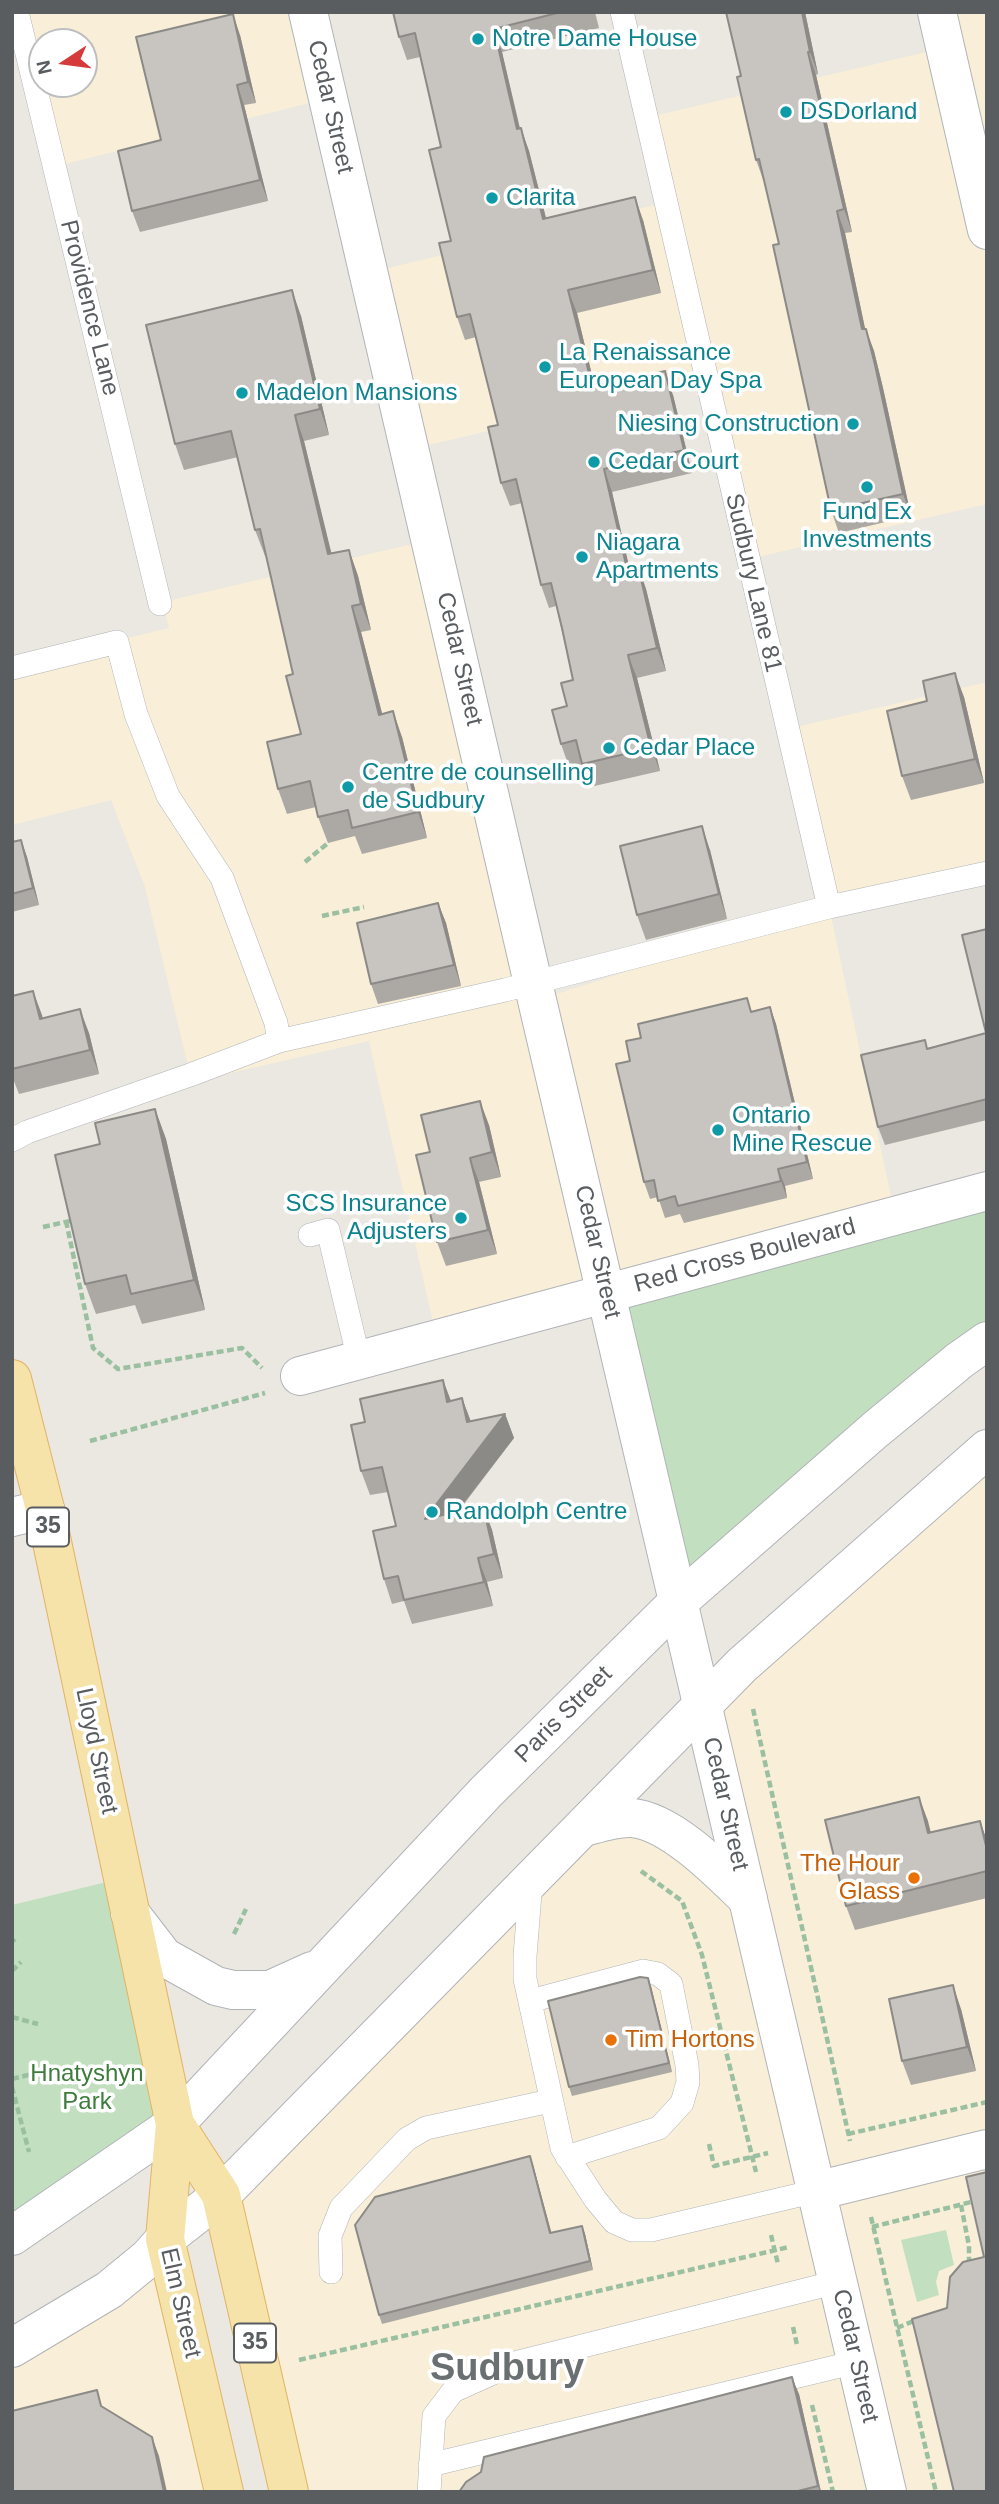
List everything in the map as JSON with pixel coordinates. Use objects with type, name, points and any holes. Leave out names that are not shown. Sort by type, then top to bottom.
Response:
[{"type":"main road","name":"Lloyd Street","points":[[12,1379],[28,1513],[130,1913],[175,2124]]},
{"type":"main road","name":"35","points":[[175,2124],[221,2195],[289,2492]]},
{"type":"main road","name":"Elm Street","points":[[175,2124],[165,2239],[224,2492]]},
{"type":"street","name":"Cedar Street","points":[[308,12],[887,2492]]},
{"type":"street","points":[[937,12],[987,230]]},
{"type":"street","name":"Red Cross Boulevard","points":[[291,1382],[359,1360],[987,1191]]},
{"type":"street","name":"Paris Street","points":[[12,2235],[175,2124],[486,1792],[678,1602],[875,1430],[987,1341]]},
{"type":"street","points":[[12,2347],[109,2290],[148,2258],[165,2239],[221,2195],[742,1665],[987,1449]]},
{"type":"street","points":[[584,1827],[633,1818],[662,1827],[706,1858],[748,1899]]},
{"type":"street","points":[[130,1913],[164,1957],[216,1986],[233,1990],[270,1990],[324,1965]]},
{"type":"street","points":[[816,2191],[987,2149]]},
{"type":"lane","name":"Providence Lane","points":[[17,12],[160,604]]},
{"type":"lane","name":"Sudbury Lane 81","points":[[622,12],[829,907]]},
{"type":"lane","points":[[12,668],[117,642],[136,714],[168,796],[222,878],[276,1023],[279,1041]]},
{"type":"lane","points":[[12,1140],[27,1132],[279,1041],[533,982],[829,907],[987,873]]},
{"type":"lane","points":[[310,1236],[328,1230],[359,1360]]},
{"type":"lane","points":[[531,1880],[525,1979],[550,2101],[562,2148],[614,2222],[632,2230],[651,2230],[816,2191]]},
{"type":"lane","points":[[530,2001],[643,1971],[658,1974],[671,1984],[687,2065],[688,2082],[682,2103],[659,2128],[567,2157]]},
{"type":"lane","points":[[331,2272],[330,2236],[341,2208],[407,2139],[426,2128],[550,2101]]},
{"type":"lane","points":[[429,2492],[433,2416],[453,2391],[515,2362],[837,2282]]},
{"type":"lane","points":[[430,2465],[856,2362]]},
{"type":"path","points":[[305,862],[328,843]]},
{"type":"path","points":[[323,916],[364,906]]},
{"type":"path","points":[[43,1227],[74,1220]]},
{"type":"path","points":[[66,1222],[93,1348],[118,1368],[242,1348],[291,1382]]},
{"type":"path","points":[[90,1441],[291,1382]]},
{"type":"path","points":[[742,1665],[849,2134],[874,2226],[936,2492]]},
{"type":"path","points":[[234,1934],[246,1909]]},
{"type":"path","points":[[12,1971],[21,1962]]},
{"type":"path","points":[[12,2017],[38,2024]]},
{"type":"path","points":[[12,2079],[52,2069]]},
{"type":"path","points":[[12,2087],[29,2152]]},
{"type":"path","points":[[709,2144],[714,2166],[987,2102]]},
{"type":"path","points":[[294,2361],[987,2198]]},
{"type":"path","points":[[961,2205],[969,2246],[970,2277]]},
{"type":"path","points":[[897,2328],[921,2319]]},
{"type":"shaded area","points":[[20,12],[311,12],[330,98],[57,166],[41,98],[98,98],[98,28],[28,28],[28,45]]},
{"type":"shaded area","points":[[940,12],[987,12],[987,504],[749,559],[707,379],[412,449],[371,272],[663,203],[645,118],[948,47]]},
{"type":"shaded area","points":[[434,539],[541,999],[829,907],[898,1229],[438,1344],[369,1041],[192,1082],[145,887],[111,800],[12,825],[12,666],[169,628],[163,602]]},
{"type":"shaded area","points":[[987,682],[987,886],[829,907],[788,729]]},
{"type":"shaded area","points":[[987,1453],[987,2492],[293,2492],[225,2196],[586,1830],[632,1822],[743,1900],[700,1713]]},
{"type":"shaded area","points":[[162,2254],[216,2492],[12,2492],[12,2357]]},
{"type":"green space","points":[[987,1209],[987,1337],[680,1598],[610,1297]]},
{"type":"green space","name":"Hnatyshyn Park","points":[[119,1879],[171,2122],[12,2230],[12,1905]]},
{"type":"green space","points":[[946,2230],[954,2265],[939,2271],[936,2282],[939,2295],[917,2302],[901,2240]]},
{"type":"building","points":[[393,12],[561,12],[494,29],[517,129],[521,128],[543,219],[635,197],[653,270],[568,290],[593,389],[665,371],[684,450],[604,469],[627,569],[638,566],[657,648],[628,655],[651,748],[582,764],[576,740],[561,744],[552,710],[567,706],[561,683],[573,680],[562,628],[551,583],[541,585],[516,479],[501,483],[488,427],[498,425],[470,314],[457,317],[439,243],[451,241],[429,150],[441,147],[415,33],[399,37]]},
{"type":"building","points":[[726,12],[802,12],[808,52],[844,209],[837,211],[862,329],[866,329],[875,365],[903,494],[831,510],[773,245],[779,244],[737,77],[741,76]]},
{"type":"building","points":[[233,14],[248,82],[237,85],[260,180],[132,211],[118,151],[161,140],[136,37]]},
{"type":"building","points":[[292,290],[320,409],[295,415],[328,554],[349,550],[361,604],[352,606],[379,715],[393,711],[418,812],[352,828],[348,810],[318,817],[310,781],[278,789],[267,742],[301,734],[286,676],[293,674],[260,529],[255,530],[231,431],[175,444],[146,325]]},
{"type":"building","points":[[955,673],[975,759],[902,776],[887,711],[927,701],[923,681]]},
{"type":"building","points":[[702,826],[719,894],[637,915],[620,846]]},
{"type":"building","points":[[21,840],[33,888],[12,894],[12,842]]},
{"type":"building","points":[[438,903],[454,965],[371,984],[357,923]]},
{"type":"building","points":[[987,929],[987,1099],[878,1127],[861,1055],[925,1040],[927,1049],[986,1033],[962,935]]},
{"type":"building","points":[[33,991],[40,1019],[80,1009],[90,1050],[12,1069],[12,996]]},
{"type":"building","name":"Ontario Mine Rescue","points":[[747,998],[751,1012],[770,1007],[807,1162],[778,1169],[781,1181],[678,1206],[675,1196],[658,1201],[654,1180],[644,1182],[616,1064],[630,1061],[626,1041],[641,1038],[638,1024]]},
{"type":"building","name":"SCS Insurance Adjusters","points":[[480,1101],[492,1152],[470,1158],[488,1230],[437,1242],[416,1155],[430,1152],[421,1115]]},
{"type":"building","points":[[155,1109],[194,1280],[131,1294],[126,1275],[85,1284],[55,1155],[100,1144],[95,1123]]},
{"type":"building","name":"Randolph Centre","points":[[443,1380],[447,1402],[462,1398],[467,1422],[505,1414],[425,1519],[483,1506],[494,1554],[478,1558],[484,1582],[404,1600],[398,1576],[384,1579],[373,1531],[396,1526],[382,1467],[361,1471],[351,1425],[365,1422],[360,1399]]},
{"type":"building","name":"The Hour Glass","points":[[919,1797],[928,1833],[980,1821],[987,1850],[987,1871],[846,1906],[825,1820]]},
{"type":"building","name":"Tim Hortons","points":[[640,1977],[648,1978],[669,2063],[569,2087],[548,2001]]},
{"type":"building","points":[[953,1985],[967,2047],[902,2061],[889,1999]]},
{"type":"building","points":[[530,2156],[550,2233],[582,2226],[590,2261],[379,2315],[355,2225],[375,2197]]},
{"type":"building","points":[[987,2172],[987,2492],[954,2492],[912,2319],[947,2308],[950,2277],[963,2262],[984,2257],[966,2177]]},
{"type":"building","points":[[792,2377],[818,2486],[794,2492],[459,2492],[466,2482],[481,2472],[484,2457]]},
{"type":"building","points":[[97,2390],[101,2406],[152,2437],[164,2492],[12,2492],[12,2411]]},
{"type":"place","name":"Notre Dame House","points":[[478,39]]},
{"type":"place","name":"DSDorland","points":[[786,112]]},
{"type":"place","name":"Clarita","points":[[492,198]]},
{"type":"place","name":"La Renaissance European Day Spa","points":[[545,367]]},
{"type":"place","name":"Madelon Mansions","points":[[242,393]]},
{"type":"place","name":"Niesing Construction","points":[[853,424]]},
{"type":"place","name":"Cedar Court","points":[[594,462]]},
{"type":"place","name":"Fund Ex Investments","points":[[867,487]]},
{"type":"place","name":"Niagara Apartments","points":[[582,557]]},
{"type":"place","name":"Cedar Place","points":[[609,748]]},
{"type":"place","name":"Centre de counselling de Sudbury","points":[[348,787]]},
{"type":"place","name":"Ontario Mine Rescue","points":[[718,1130]]},
{"type":"place","name":"SCS Insurance Adjusters","points":[[461,1218]]},
{"type":"place","name":"Randolph Centre","points":[[432,1512]]},
{"type":"place","name":"The Hour Glass","points":[[914,1878]]},
{"type":"place","name":"Tim Hortons","points":[[611,2040]]},
{"type":"district","name":"Sudbury","points":[[507,2370]]}]
